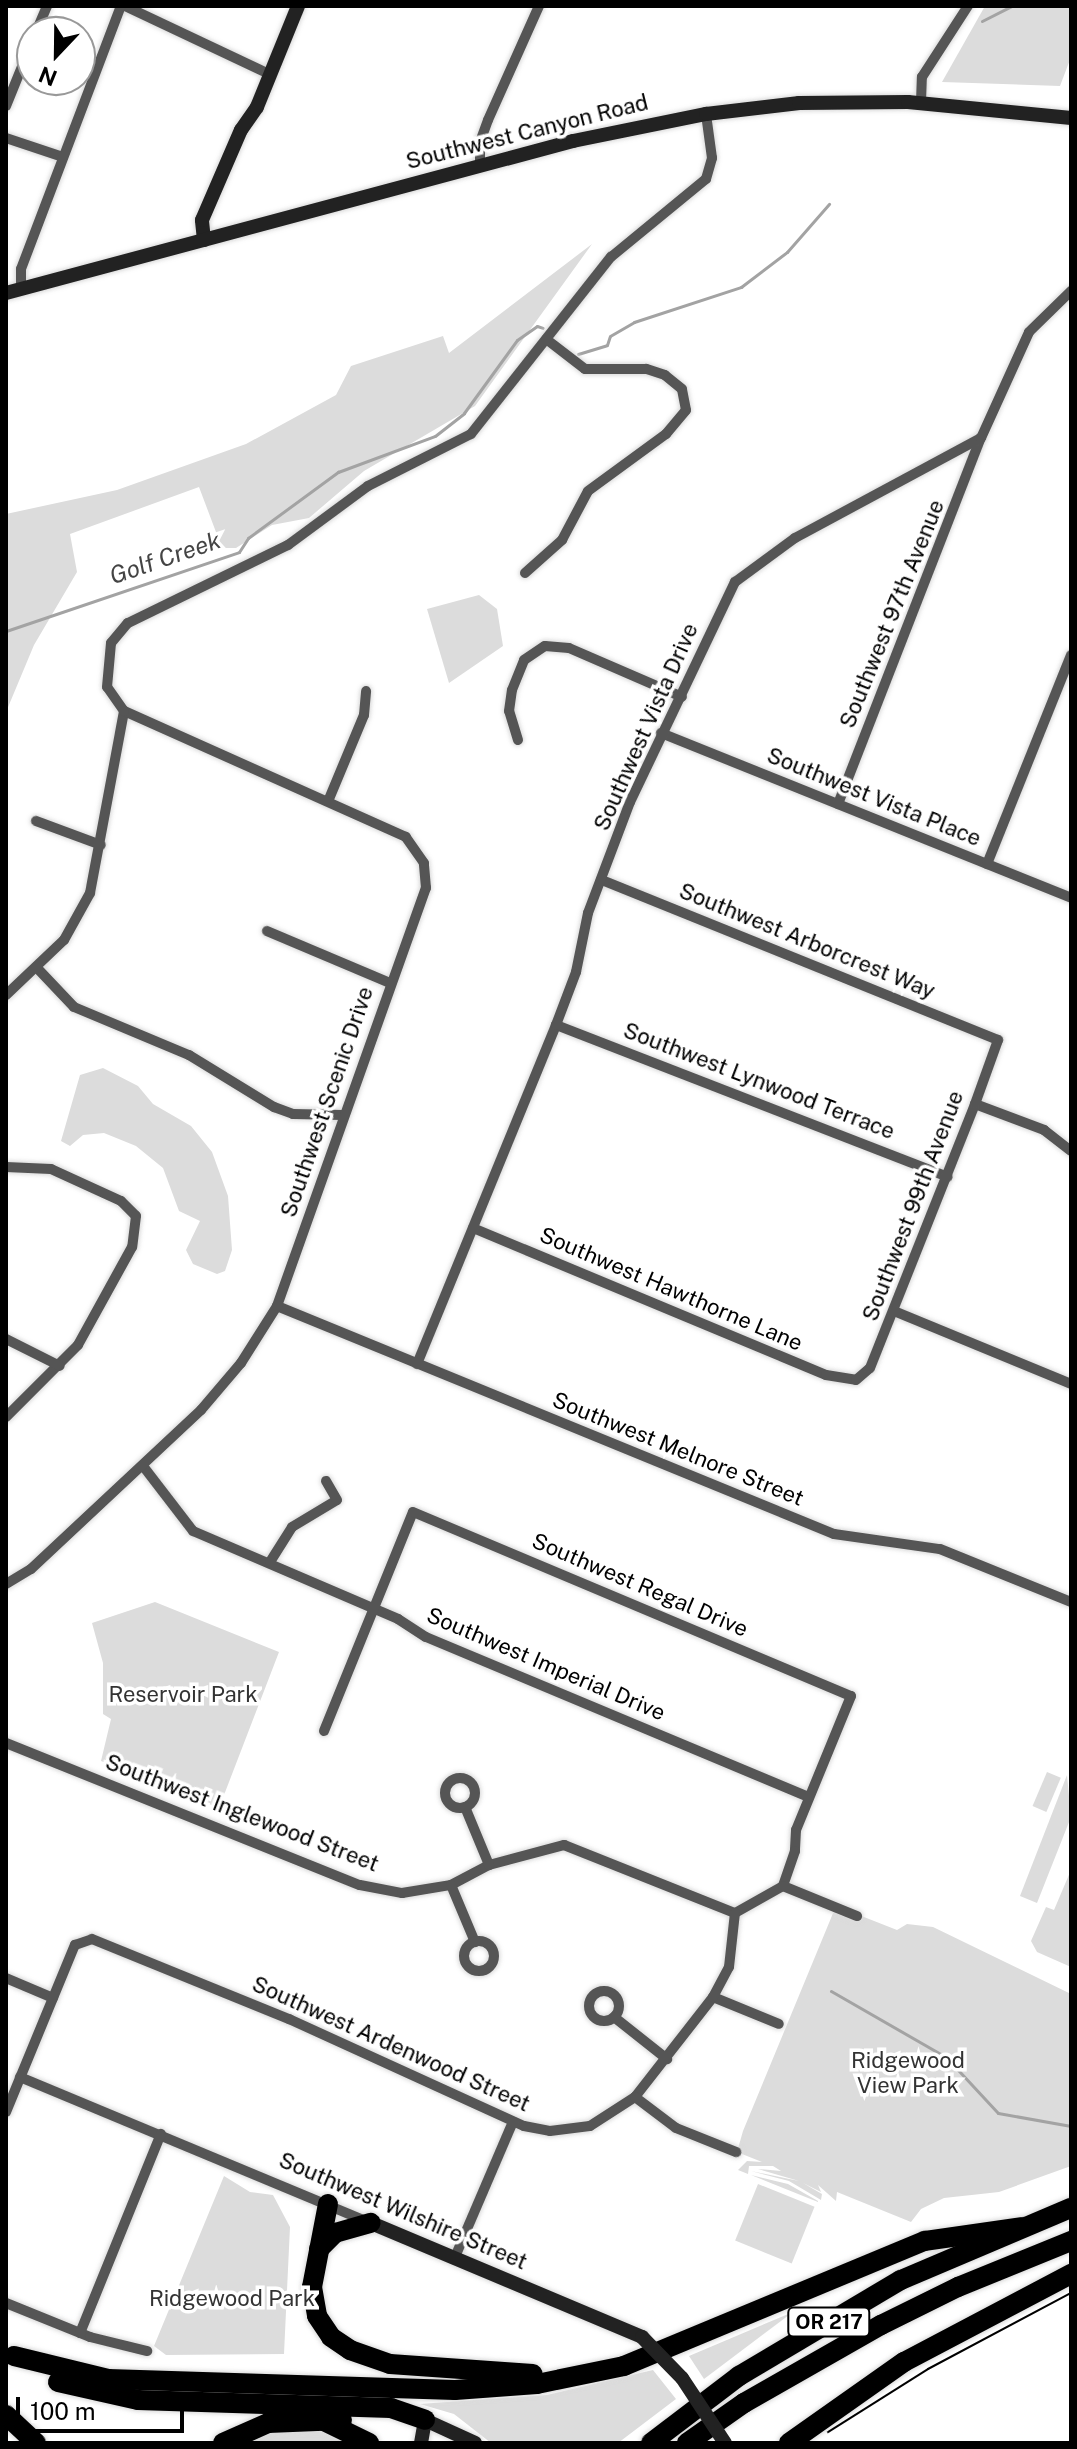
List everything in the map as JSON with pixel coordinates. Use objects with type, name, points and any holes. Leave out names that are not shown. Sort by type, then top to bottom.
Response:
[{"type":"highway","points":[[328,2204],[312,2275],[317,2316],[331,2337],[350,2350],[390,2364],[534,2374],[556,2382]]},
{"type":"highway","name":"OR 217","points":[[651,2443],[739,2376],[888,2288],[1071,2208]]},
{"type":"highway","points":[[319,2249],[335,2233],[371,2223]]},
{"type":"highway","points":[[10,2354],[84,2375],[155,2382],[455,2390],[556,2382],[624,2366],[925,2241],[1022,2227]]},
{"type":"highway","name":"OR 217","points":[[687,2443],[781,2384],[958,2287],[1071,2241]]},
{"type":"highway","points":[[789,2443],[904,2362],[1071,2274]]},
{"type":"highway","points":[[10,2354],[51,2379],[129,2398],[391,2408],[425,2420]]},
{"type":"highway","points":[[710,2443],[781,2384]]},
{"type":"highway","points":[[6,2415],[36,2443]]},
{"type":"highway","points":[[223,2443],[268,2423],[425,2420]]},
{"type":"highway","points":[[318,2421],[351,2431],[369,2443]]},
{"type":"main road","points":[[204,240],[202,220],[245,122],[257,107],[267,73],[298,6]]},
{"type":"main road","name":"Southwest Canyon Road","points":[[6,293],[480,165],[706,114],[805,103],[921,102],[1071,118]]},
{"type":"main road","name":"Southwest Wilshire Street","points":[[371,2223],[642,2337],[682,2378],[725,2443]]},
{"type":"main road","points":[[421,2443],[425,2420],[475,2443]]},
{"type":"street","points":[[21,289],[21,269],[123,6],[267,73]]},
{"type":"street","points":[[480,165],[480,142],[488,120],[539,6]]},
{"type":"street","points":[[921,102],[922,77],[968,6]]},
{"type":"street","points":[[6,106],[16,81]]},
{"type":"street","points":[[6,995],[38,969],[75,923],[90,893],[124,711],[107,687],[106,667],[120,629],[288,545],[368,486],[471,434],[611,257],[706,179],[712,158],[706,114]]},
{"type":"street","points":[[6,138],[63,157]]},
{"type":"street","points":[[981,438],[1029,332],[1071,291]]},
{"type":"street","points":[[525,573],[562,540],[588,491],[666,434],[686,410],[682,389],[665,375],[646,369],[585,369],[546,339]]},
{"type":"street","name":"Southwest Vista Drive","points":[[417,1364],[556,1025],[601,880],[661,733],[682,697],[735,582],[795,538],[981,438]]},
{"type":"street","name":"Southwest 97th Avenue","points":[[838,804],[981,438]]},
{"type":"street","points":[[518,740],[509,711],[512,690],[524,660],[545,646],[569,648],[682,697]]},
{"type":"street","points":[[987,864],[1071,655]]},
{"type":"street","points":[[329,799],[364,715],[366,691]]},
{"type":"street","name":"Southwest Scenic Drive","points":[[6,1584],[31,1569],[143,1466],[231,1375],[277,1306],[426,888],[424,863],[406,837],[329,799],[124,711]]},
{"type":"street","name":"Southwest Vista Place","points":[[661,733],[1071,898]]},
{"type":"street","points":[[36,821],[101,845]]},
{"type":"street","name":"Southwest Arborcrest Way","points":[[601,880],[998,1040]]},
{"type":"street","points":[[267,931],[390,983]]},
{"type":"street","points":[[38,969],[74,1007],[189,1055],[274,1107],[293,1114],[343,1115]]},
{"type":"street","name":"Southwest Lynwood Terrace","points":[[556,1025],[947,1177]]},
{"type":"street","name":"Southwest 99th Avenue","points":[[856,1380],[870,1368],[894,1311],[998,1040]]},
{"type":"street","points":[[975,1104],[1044,1130],[1071,1151]]},
{"type":"street","points":[[6,1167],[51,1169],[121,1201],[136,1216],[132,1247],[78,1345],[6,1417]]},
{"type":"street","name":"Southwest Hawthorne Lane","points":[[473,1228],[826,1375],[856,1380]]},
{"type":"street","name":"Southwest Melnore Street","points":[[277,1306],[834,1534],[940,1549],[1071,1602]]},
{"type":"street","points":[[894,1311],[1071,1384]]},
{"type":"street","points":[[6,1339],[60,1366]]},
{"type":"street","name":"Southwest Imperial Drive","points":[[143,1466],[193,1531],[372,1608],[426,1637],[809,1797]]},
{"type":"street","points":[[270,1562],[292,1527],[337,1500],[326,1481]]},
{"type":"street","name":"Southwest Regal Drive","points":[[372,1608],[413,1512],[851,1696],[809,1797]]},
{"type":"street","points":[[324,1731],[372,1608]]},
{"type":"street","name":"Southwest Inglewood Street","points":[[6,1743],[360,1885],[402,1893],[451,1885],[489,1865],[564,1845],[735,1913]]},
{"type":"street","points":[[735,1913],[783,1886],[809,1797]]},
{"type":"street","points":[[465,1807],[489,1865]]},
{"type":"street","points":[[451,1885],[475,1942]]},
{"type":"street","points":[[783,1886],[857,1916]]},
{"type":"street","name":"Southwest Ardenwood Street","points":[[6,2112],[75,1945],[92,1939],[289,2019],[513,2122],[550,2131],[590,2126],[635,2097],[713,1997],[729,1967],[735,1913]]},
{"type":"street","points":[[6,1978],[53,1998]]},
{"type":"street","points":[[713,1997],[779,2024]]},
{"type":"street","points":[[614,2017],[667,2059]]},
{"type":"street","name":"Southwest Wilshire Street","points":[[20,2077],[371,2223]]},
{"type":"street","points":[[635,2097],[676,2128],[736,2152]]},
{"type":"street","points":[[455,2257],[513,2122]]},
{"type":"street","points":[[80,2333],[161,2134]]},
{"type":"street","points":[[6,2303],[80,2333],[147,2351]]},
{"type":"green space","points":[[985,6],[1071,6],[1071,57],[1060,86],[942,82]]},
{"type":"green space","points":[[592,244],[475,406],[364,471],[309,518],[272,525],[236,548],[222,548],[199,487],[70,534],[77,572],[34,645],[6,712],[6,514],[117,490],[246,444],[336,395],[351,366],[443,336],[449,353]]},
{"type":"green space","points":[[479,595],[497,609],[503,646],[449,683],[427,609]]},
{"type":"green space","points":[[103,1068],[138,1086],[153,1104],[191,1126],[212,1152],[228,1196],[232,1250],[225,1271],[217,1274],[193,1264],[186,1250],[200,1221],[179,1211],[163,1168],[136,1146],[104,1133],[83,1135],[70,1146],[61,1141],[80,1075]]},
{"type":"green space","name":"Reservoir Park","points":[[155,1602],[279,1652],[219,1808],[101,1761],[111,1719],[103,1714],[103,1663],[92,1623]]},
{"type":"green space","points":[[1047,1772],[1061,1778],[1046,1812],[1033,1806]]},
{"type":"green space","points":[[1067,1775],[1071,1817],[1037,1903],[1020,1896]]},
{"type":"green space","points":[[1071,1870],[1071,1967],[1037,1952],[1031,1941],[1046,1907],[1054,1910]]},
{"type":"green space","name":"Ridgewood View Park","points":[[836,1906],[897,1930],[907,1924],[933,1927],[1071,1994],[1071,2166],[999,2192],[944,2198],[921,2209],[911,2222],[837,2192],[836,2201],[818,2185],[821,2192],[803,2183],[822,2194],[821,2200],[789,2181],[751,2171],[799,2181],[758,2169],[781,2171],[773,2166],[749,2166],[748,2174],[738,2170],[747,2161],[762,2162],[737,2152],[743,2131]]},
{"type":"green space","points":[[751,2175],[788,2184],[818,2202]]},
{"type":"green space","name":"Ridgewood Park","points":[[224,2176],[250,2192],[273,2195],[290,2227],[284,2354],[166,2355],[154,2346]]},
{"type":"green space","points":[[758,2184],[815,2207],[792,2263],[735,2241]]},
{"type":"green space","points":[[793,2312],[704,2379],[689,2356]]},
{"type":"green space","points":[[653,2370],[676,2399],[618,2443],[491,2443],[454,2414],[420,2404],[547,2395]]},
{"type":"green space","points":[[320,2428],[360,2443],[236,2443],[254,2434]]},
{"type":"waterway","name":"Golf Creek","points":[[982,21],[1012,6]]},
{"type":"waterway","name":"Golf Creek","points":[[578,354],[607,345],[610,336],[634,322],[741,287],[787,252],[829,204]]},
{"type":"waterway","name":"Golf Creek","points":[[6,631],[239,552],[248,538],[338,472],[435,436],[464,413],[517,340],[537,326],[543,328]]},
{"type":"waterway","points":[[831,1991],[946,2057],[998,2113],[1071,2126]]},
{"type":"tram line","points":[[828,2432],[928,2369],[1071,2293]]}]
